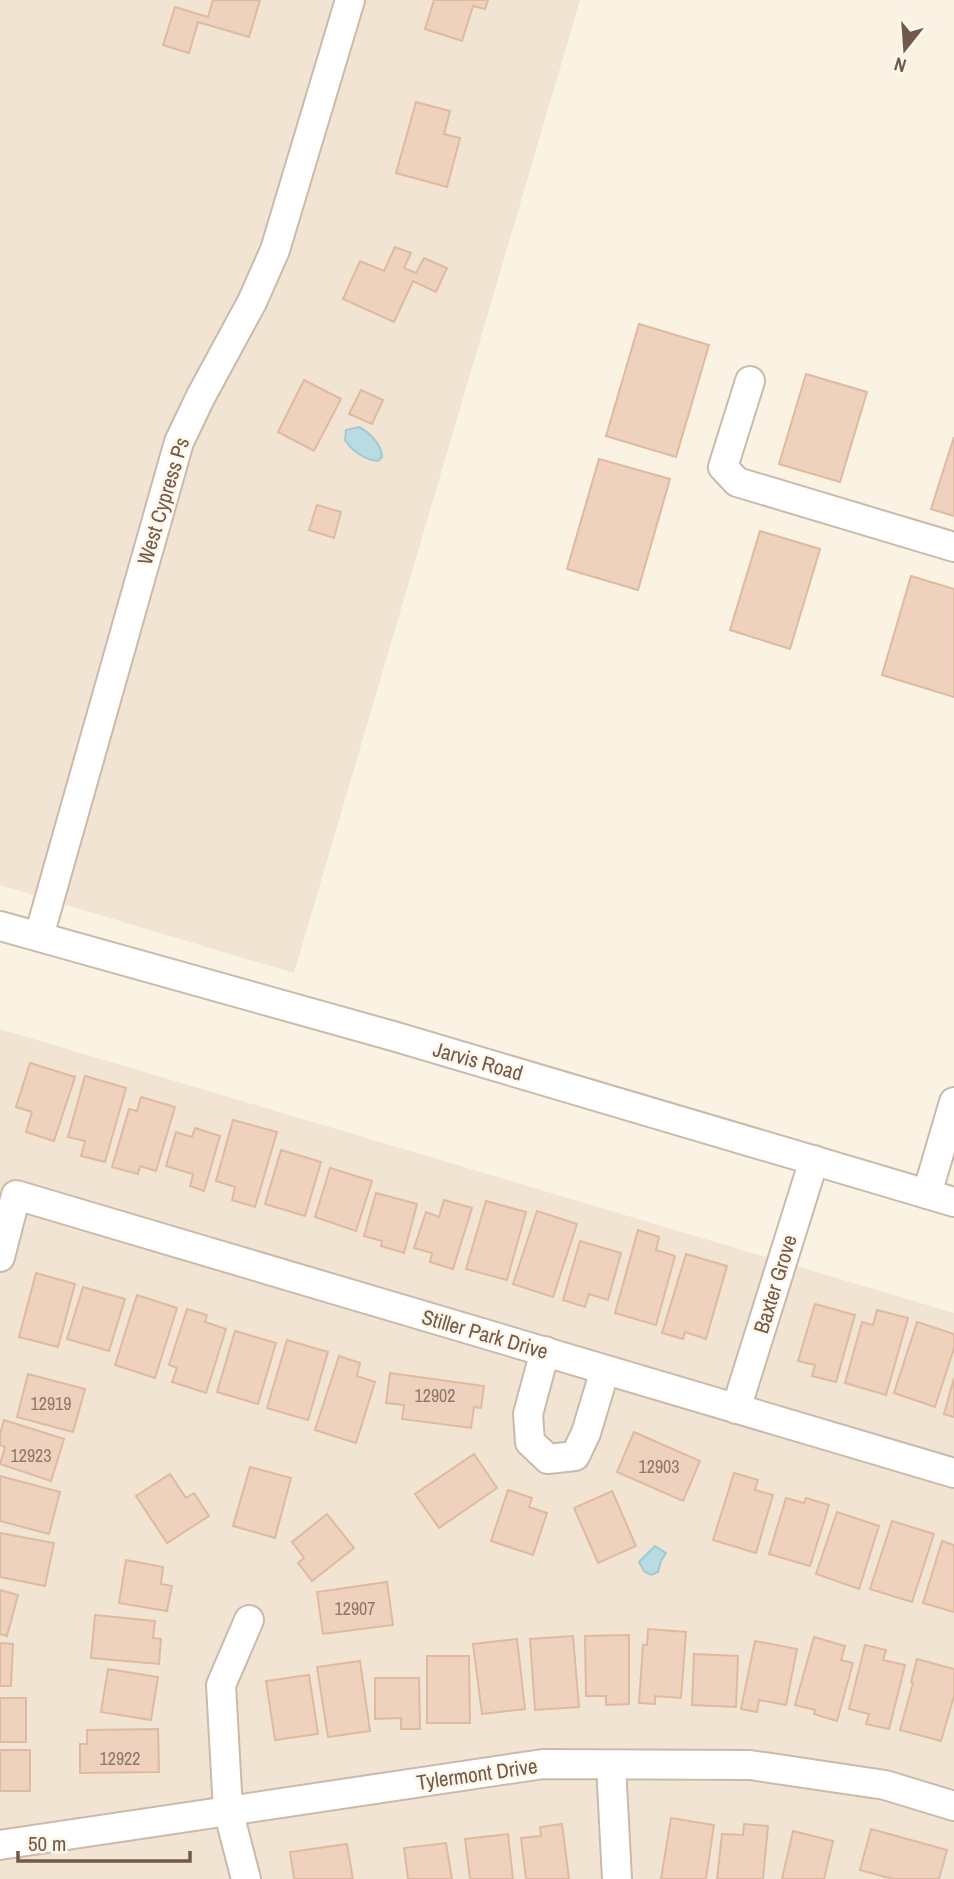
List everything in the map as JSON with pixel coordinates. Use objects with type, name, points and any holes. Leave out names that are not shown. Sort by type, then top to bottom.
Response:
[{"type":"street","name":"West Cypress Ps","points":[[38,936],[179,442],[252,302],[275,250],[350,0]]},
{"type":"street","points":[[750,381],[723,467],[737,482],[954,547]]},
{"type":"street","name":"Jarvis Road","points":[[0,926],[380,1032],[954,1202]]},
{"type":"street","points":[[927,1194],[954,1102]]},
{"type":"street","name":"Baxter Grove","points":[[736,1409],[814,1160]]},
{"type":"street","name":"Stiller Park Drive","points":[[0,1257],[16,1195],[954,1473]]},
{"type":"street","points":[[545,1351],[528,1414],[530,1442],[548,1459],[575,1456],[586,1433],[605,1370]]},
{"type":"street","points":[[246,1879],[228,1810],[221,1685],[249,1620]]},
{"type":"street","name":"Tylermont Drive","points":[[0,1845],[543,1765],[750,1765],[885,1785],[954,1806]]},
{"type":"street","points":[[611,1765],[617,1879]]},
{"type":"shaded area","points":[[0,0],[580,0],[294,973],[0,885]]},
{"type":"shaded area","points":[[0,1029],[954,1313],[954,1879],[0,1879]]},
{"type":"water","points":[[359,427],[377,444],[382,457],[378,461],[359,454],[345,440],[346,430]]},
{"type":"water","points":[[655,1546],[666,1553],[658,1572],[651,1575],[644,1571],[639,1562]]},
{"type":"building","points":[[213,0],[260,0],[249,37],[198,22],[189,53],[163,45],[175,7],[208,17]]},
{"type":"building","points":[[434,0],[488,0],[485,9],[473,6],[462,41],[425,29]]},
{"type":"building","points":[[416,102],[450,111],[444,134],[460,138],[447,187],[396,173]]},
{"type":"building","points":[[395,247],[411,253],[404,268],[416,273],[424,258],[447,268],[436,292],[413,281],[394,322],[343,299],[360,261],[384,271]]},
{"type":"building","points":[[639,324],[709,345],[676,457],[606,436]]},
{"type":"building","points":[[806,374],[867,392],[840,482],[779,464]]},
{"type":"building","points":[[304,380],[341,399],[314,451],[278,432]]},
{"type":"building","points":[[361,390],[383,400],[372,424],[349,414]]},
{"type":"building","points":[[954,437],[954,516],[931,509]]},
{"type":"building","points":[[599,459],[670,479],[638,590],[567,569]]},
{"type":"building","points":[[317,505],[341,512],[334,538],[309,530]]},
{"type":"building","points":[[760,531],[820,549],[790,649],[730,630]]},
{"type":"building","points":[[911,576],[954,589],[954,697],[882,675]]},
{"type":"building","points":[[30,1063],[75,1077],[54,1141],[26,1132],[32,1112],[16,1107]]},
{"type":"building","points":[[85,1076],[126,1088],[105,1162],[81,1156],[85,1141],[68,1137]]},
{"type":"building","points":[[141,1097],[175,1107],[156,1171],[140,1166],[138,1174],[112,1167],[129,1109],[137,1111]]},
{"type":"building","points":[[233,1120],[277,1132],[255,1207],[232,1200],[235,1187],[216,1181]]},
{"type":"building","points":[[195,1128],[220,1136],[204,1191],[190,1186],[193,1174],[166,1166],[176,1132],[192,1137]]},
{"type":"building","points":[[281,1150],[321,1162],[305,1216],[265,1204]]},
{"type":"building","points":[[330,1168],[372,1181],[356,1231],[315,1217]]},
{"type":"building","points":[[376,1193],[417,1204],[404,1253],[381,1246],[382,1241],[364,1236]]},
{"type":"building","points":[[444,1200],[472,1208],[453,1269],[430,1262],[432,1253],[414,1248],[426,1212],[439,1217]]},
{"type":"building","points":[[486,1201],[526,1212],[507,1280],[466,1269]]},
{"type":"building","points":[[537,1211],[577,1224],[553,1297],[513,1284]]},
{"type":"building","points":[[638,1230],[659,1237],[656,1250],[675,1256],[656,1325],[615,1313]]},
{"type":"building","points":[[580,1241],[621,1253],[608,1300],[589,1294],[585,1307],[563,1300]]},
{"type":"building","points":[[686,1254],[727,1266],[706,1339],[685,1332],[683,1339],[662,1333]]},
{"type":"building","points":[[36,1273],[75,1284],[58,1347],[19,1337]]},
{"type":"building","points":[[83,1287],[125,1299],[109,1351],[67,1339]]},
{"type":"building","points":[[137,1295],[177,1308],[155,1378],[115,1365]]},
{"type":"building","points":[[815,1304],[855,1315],[836,1382],[812,1376],[815,1365],[798,1361]]},
{"type":"building","points":[[187,1309],[207,1315],[205,1322],[226,1329],[206,1393],[172,1382],[177,1368],[169,1365]]},
{"type":"building","points":[[877,1310],[908,1318],[886,1395],[845,1383],[862,1322],[873,1325]]},
{"type":"building","points":[[917,1322],[954,1334],[954,1348],[935,1407],[894,1393]]},
{"type":"building","points":[[235,1331],[276,1343],[258,1404],[217,1392]]},
{"type":"building","points":[[287,1340],[328,1352],[308,1420],[267,1408]]},
{"type":"building","points":[[339,1356],[360,1363],[357,1376],[375,1382],[356,1443],[315,1430]]},
{"type":"building","points":[[390,1373],[484,1386],[481,1408],[474,1407],[471,1428],[402,1419],[404,1405],[386,1403]]},
{"type":"building","points":[[28,1374],[85,1389],[73,1432],[17,1417]]},
{"type":"building","points":[[954,1378],[954,1417],[944,1414]]},
{"type":"building","points":[[4,1420],[64,1439],[51,1481],[0,1464],[5,1447],[0,1445]]},
{"type":"building","points":[[634,1432],[700,1461],[683,1501],[617,1472]]},
{"type":"building","points":[[474,1454],[497,1488],[439,1528],[415,1494]]},
{"type":"building","points":[[250,1467],[291,1478],[275,1538],[233,1526]]},
{"type":"building","points":[[734,1473],[758,1480],[755,1490],[773,1495],[756,1553],[713,1540]]},
{"type":"building","points":[[170,1474],[186,1498],[194,1493],[209,1516],[167,1543],[136,1496]]},
{"type":"building","points":[[0,1476],[60,1492],[49,1534],[0,1521]]},
{"type":"building","points":[[508,1490],[532,1498],[529,1507],[547,1513],[533,1555],[491,1541]]},
{"type":"building","points":[[612,1491],[636,1546],[598,1563],[574,1508]]},
{"type":"building","points":[[786,1498],[804,1503],[806,1498],[829,1505],[810,1566],[769,1554]]},
{"type":"building","points":[[837,1512],[879,1526],[859,1589],[816,1574]]},
{"type":"building","points":[[327,1514],[354,1548],[312,1581],[298,1563],[304,1558],[292,1542]]},
{"type":"building","points":[[892,1521],[934,1534],[912,1602],[870,1589]]},
{"type":"building","points":[[0,1533],[54,1543],[45,1586],[0,1577]]},
{"type":"building","points":[[942,1541],[954,1545],[954,1612],[923,1603]]},
{"type":"building","points":[[126,1560],[163,1567],[161,1584],[172,1586],[167,1611],[119,1603]]},
{"type":"building","points":[[387,1582],[393,1625],[323,1634],[317,1592]]},
{"type":"building","points":[[0,1590],[18,1595],[7,1636],[0,1634]]},
{"type":"building","points":[[95,1615],[155,1621],[153,1638],[161,1639],[159,1664],[91,1658]]},
{"type":"building","points":[[648,1629],[686,1632],[681,1698],[655,1696],[655,1704],[639,1703],[643,1645],[647,1645]]},
{"type":"building","points":[[629,1635],[629,1704],[606,1705],[606,1696],[586,1696],[585,1636]]},
{"type":"building","points":[[573,1636],[579,1707],[535,1710],[530,1639]]},
{"type":"building","points":[[814,1637],[845,1646],[841,1660],[853,1663],[837,1721],[814,1714],[815,1710],[795,1705]]},
{"type":"building","points":[[517,1639],[525,1709],[482,1714],[473,1644]]},
{"type":"building","points":[[755,1641],[797,1649],[786,1705],[759,1700],[757,1712],[741,1709]]},
{"type":"building","points":[[0,1643],[13,1644],[11,1686],[0,1686]]},
{"type":"building","points":[[865,1645],[886,1650],[883,1660],[905,1665],[889,1729],[866,1724],[869,1714],[849,1709]]},
{"type":"building","points":[[694,1654],[738,1656],[736,1707],[692,1705]]},
{"type":"building","points":[[427,1656],[469,1656],[470,1723],[427,1723]]},
{"type":"building","points":[[917,1659],[954,1669],[954,1696],[941,1741],[900,1730]]},
{"type":"building","points":[[360,1661],[370,1731],[328,1737],[317,1667]]},
{"type":"building","points":[[108,1669],[158,1677],[151,1720],[101,1712]]},
{"type":"building","points":[[309,1675],[318,1734],[275,1740],[266,1681]]},
{"type":"building","points":[[375,1678],[419,1678],[420,1729],[401,1729],[401,1718],[375,1719]]},
{"type":"building","points":[[0,1698],[26,1698],[26,1742],[0,1742]]},
{"type":"building","points":[[158,1729],[159,1772],[80,1773],[80,1744],[87,1744],[87,1730]]},
{"type":"building","points":[[0,1750],[30,1750],[30,1791],[0,1791]]},
{"type":"building","points":[[671,1818],[714,1825],[706,1879],[661,1879]]},
{"type":"building","points":[[562,1824],[569,1879],[526,1879],[521,1838],[541,1836],[540,1827]]},
{"type":"building","points":[[744,1824],[768,1826],[763,1879],[717,1879],[722,1834],[743,1835]]},
{"type":"building","points":[[871,1829],[947,1850],[939,1879],[893,1879],[860,1870]]},
{"type":"building","points":[[793,1831],[833,1841],[824,1879],[782,1879]]},
{"type":"building","points":[[508,1834],[513,1879],[470,1879],[465,1839]]},
{"type":"building","points":[[446,1843],[452,1879],[408,1879],[404,1848]]},
{"type":"building","points":[[347,1844],[353,1879],[294,1879],[290,1852]]}]
